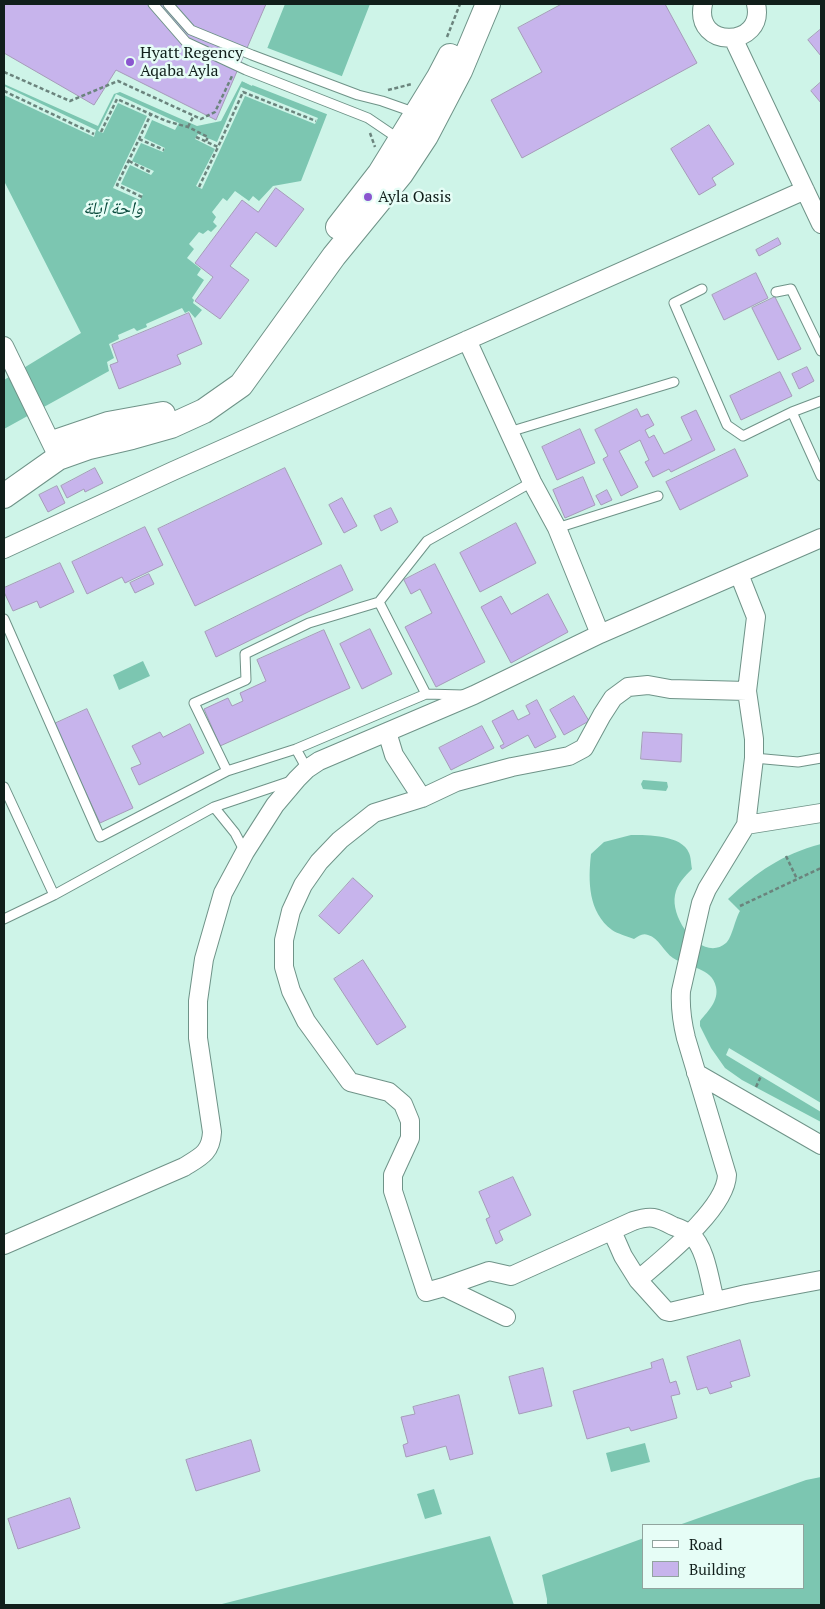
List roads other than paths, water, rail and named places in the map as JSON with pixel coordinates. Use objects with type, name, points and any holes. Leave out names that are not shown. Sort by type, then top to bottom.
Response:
[{"type":"street","points":[[413,138],[416,113],[439,77],[455,46],[471,4]]},
{"type":"street","points":[[4,477],[51,442],[108,424],[152,417],[167,412],[189,402],[228,376],[287,292],[364,208],[380,173],[413,138],[460,71],[488,4]]},
{"type":"street","points":[[703,4],[703,19],[707,28],[723,38],[741,36],[748,31],[754,25],[758,5]]},
{"type":"street","points":[[733,38],[821,224]]},
{"type":"street","points":[[4,549],[173,471],[805,190]]},
{"type":"street","points":[[467,340],[532,482],[557,528],[600,634]]},
{"type":"street","points":[[7,353],[51,442]]},
{"type":"street","points":[[4,496],[51,442]]},
{"type":"street","points":[[4,1245],[184,1167],[204,1154],[212,1144],[212,1132],[198,1038],[198,1001],[204,959],[223,893],[245,852],[275,804],[302,774],[319,761],[474,695],[600,634],[821,538]]},
{"type":"street","points":[[638,1280],[691,1235],[726,1188],[727,1175],[686,1038],[681,1016],[681,991],[701,903],[707,889],[746,825],[754,758],[754,739],[747,691],[756,617],[739,574]]},
{"type":"street","points":[[716,1301],[701,1249],[691,1235],[658,1217],[650,1216],[633,1221],[511,1276],[489,1271],[426,1292],[393,1191],[393,1175],[410,1138],[410,1121],[403,1104],[389,1092],[350,1082],[306,1021],[291,991],[284,967],[284,940],[291,911],[303,885],[319,862],[340,840],[374,813],[422,798],[456,782],[512,767],[569,756],[584,748],[613,698],[628,687],[648,685],[670,689],[747,691]]},
{"type":"street","points":[[387,732],[394,755],[422,798]]},
{"type":"street","points":[[746,825],[821,813]]},
{"type":"street","points":[[696,1073],[821,1145]]},
{"type":"street","points":[[612,1231],[623,1256],[638,1280],[666,1311],[674,1313],[716,1301],[821,1280]]},
{"type":"street","points":[[444,1287],[506,1317]]},
{"type":"lane","points":[[153,4],[186,42],[242,72],[352,111],[413,138]]},
{"type":"lane","points":[[168,4],[191,30],[358,95],[416,113]]},
{"type":"lane","points":[[702,289],[674,303],[727,425],[743,436],[792,412],[821,401]]},
{"type":"lane","points":[[776,292],[792,289],[821,351]]},
{"type":"lane","points":[[509,432],[674,382]]},
{"type":"lane","points":[[792,412],[821,476]]},
{"type":"lane","points":[[228,771],[194,703],[246,680],[245,654],[309,623],[379,602],[427,541],[532,482]]},
{"type":"lane","points":[[557,528],[658,496]]},
{"type":"lane","points":[[379,602],[426,694]]},
{"type":"lane","points":[[4,619],[100,838],[228,771],[296,749],[426,694],[474,695]]},
{"type":"lane","points":[[4,919],[54,895],[214,807],[302,774],[296,749]]},
{"type":"lane","points":[[754,758],[798,762],[821,758]]},
{"type":"lane","points":[[4,787],[54,895]]},
{"type":"lane","points":[[214,807],[235,833],[245,852]]},
{"type":"place","name":"Hyatt Regency Aqaba Ayla","points":[[130,62]]},
{"type":"place","name":"Ayla Oasis","points":[[368,197]]},
{"type":"water label","name":"واحة آيلة","points":[[113,209]]}]
